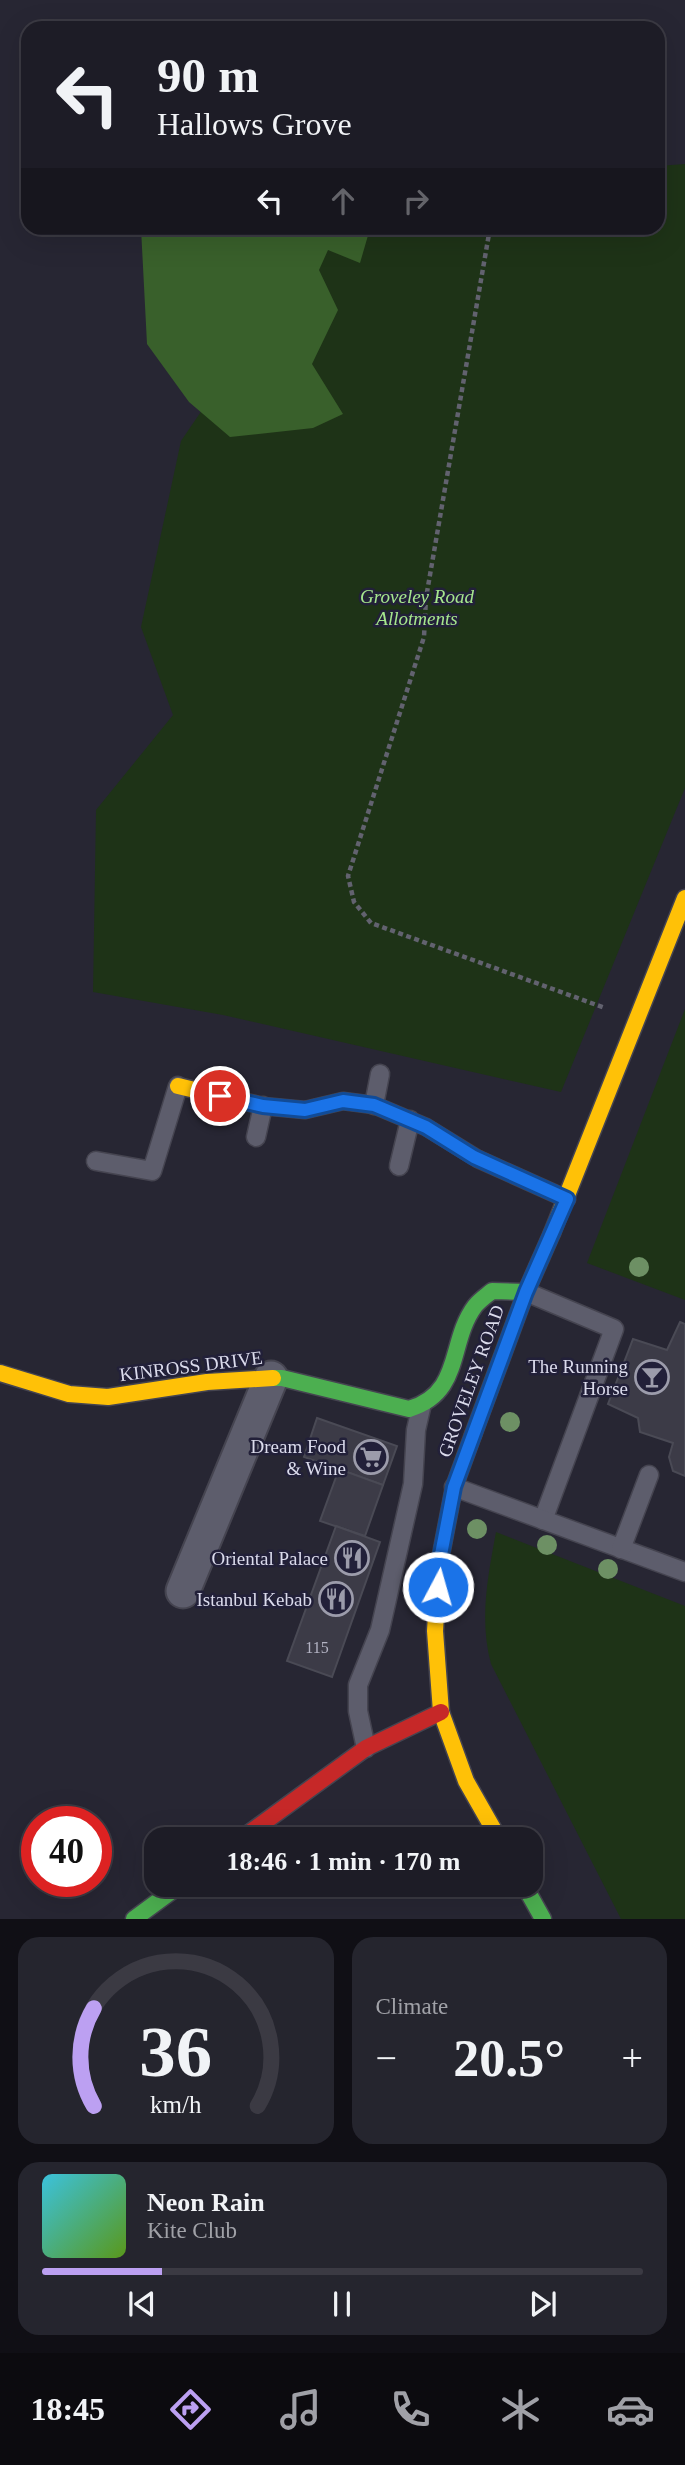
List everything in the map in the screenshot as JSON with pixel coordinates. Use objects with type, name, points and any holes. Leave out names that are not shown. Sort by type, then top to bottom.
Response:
[{"type":"street","name":"GROVELEY ROAD","points":[[492,1827],[466,1781],[441,1712],[435,1631],[439,1565],[454,1487],[526,1292],[567,1199],[685,898]]},
{"type":"street","points":[[178,1086],[263,1106],[305,1110],[343,1101],[374,1105],[426,1127],[474,1157],[567,1199]]},
{"type":"street","points":[[421,1408],[442,1388],[473,1307],[492,1291],[526,1292]]},
{"type":"street","name":"KINROSS DRIVE","points":[[0,1373],[69,1394],[108,1397],[207,1382],[282,1378],[409,1409],[421,1408]]},
{"type":"street","points":[[183,1591],[271,1378]]},
{"type":"street","points":[[257,1827],[366,1748],[441,1712]]},
{"type":"street","points":[[134,1919],[164,1897]]},
{"type":"street","points":[[531,1897],[543,1919]]},
{"type":"lane","points":[[374,1105],[380,1074]]},
{"type":"lane","points":[[96,1161],[152,1171],[178,1086]]},
{"type":"lane","points":[[256,1136],[263,1106]]},
{"type":"lane","points":[[400,1166],[410,1120]]},
{"type":"lane","points":[[526,1292],[614,1329],[543,1520]]},
{"type":"lane","points":[[366,1748],[358,1711],[358,1685],[380,1630],[413,1484],[416,1430],[421,1408]]},
{"type":"lane","points":[[621,1549],[649,1475]]},
{"type":"lane","points":[[454,1487],[685,1573]]},
{"type":"path","points":[[489,235],[426,598],[424,637],[348,876],[354,902],[371,923],[636,1018]]},
{"type":"green space","name":"Groveley Road Allotments","points":[[685,164],[685,788],[561,1092],[223,1015],[93,992],[96,810],[173,715],[141,627],[181,441],[321,235],[665,235],[665,165]]},
{"type":"green space","points":[[141,235],[368,235],[360,263],[328,250],[319,270],[338,310],[312,364],[343,414],[313,428],[230,437],[189,402],[147,344]]},
{"type":"green space","points":[[685,1009],[685,1300],[587,1263]]},
{"type":"green space","points":[[496,1532],[685,1606],[685,1919],[621,1919],[491,1664],[485,1614]]},
{"type":"building","name":"The Running Horse","points":[[680,1322],[685,1324],[685,1476],[673,1471],[669,1457],[673,1443],[640,1432],[638,1418],[608,1404],[633,1339],[667,1350]]},
{"type":"building","points":[[317,1418],[397,1446],[383,1485],[304,1457]]},
{"type":"building","points":[[339,1469],[383,1485],[365,1536],[320,1521]]},
{"type":"building","points":[[336,1526],[380,1542],[332,1677],[287,1661]]},
{"type":"traffic: fast","points":[[478,1159],[567,1199]]},
{"type":"traffic: fast","points":[[273,1378],[409,1409],[426,1401],[438,1391],[446,1379],[461,1335],[475,1306],[492,1291],[526,1292]]},
{"type":"traffic: fast","points":[[134,1919],[164,1897]]},
{"type":"traffic: fast","points":[[531,1897],[543,1919]]},
{"type":"traffic: slow","points":[[552,1233],[685,898]]},
{"type":"traffic: slow","points":[[178,1086],[263,1106],[305,1110],[343,1101],[374,1105],[426,1127],[478,1159]]},
{"type":"traffic: slow","points":[[0,1373],[69,1394],[108,1397],[207,1382],[273,1378]]},
{"type":"traffic: slow","points":[[473,1435],[454,1487],[439,1565],[435,1631],[441,1712],[466,1781],[492,1827]]},
{"type":"traffic: jam","points":[[473,1435],[526,1292],[552,1233]]},
{"type":"traffic: jam","points":[[257,1827],[366,1748],[441,1712]]},
{"type":"place","name":"The Running Horse","points":[[652,1377]]},
{"type":"place","name":"Dream Food & Wine","points":[[371,1457]]},
{"type":"place","name":"Oriental Palace","points":[[352,1558]]},
{"type":"place","name":"Istanbul Kebab","points":[[336,1599]]},
{"type":"route","points":[[220,1096],[263,1106],[305,1110],[343,1101],[374,1105],[426,1127],[474,1157],[531,1185],[567,1199],[526,1292],[454,1487],[439,1565],[438,1587]]}]
